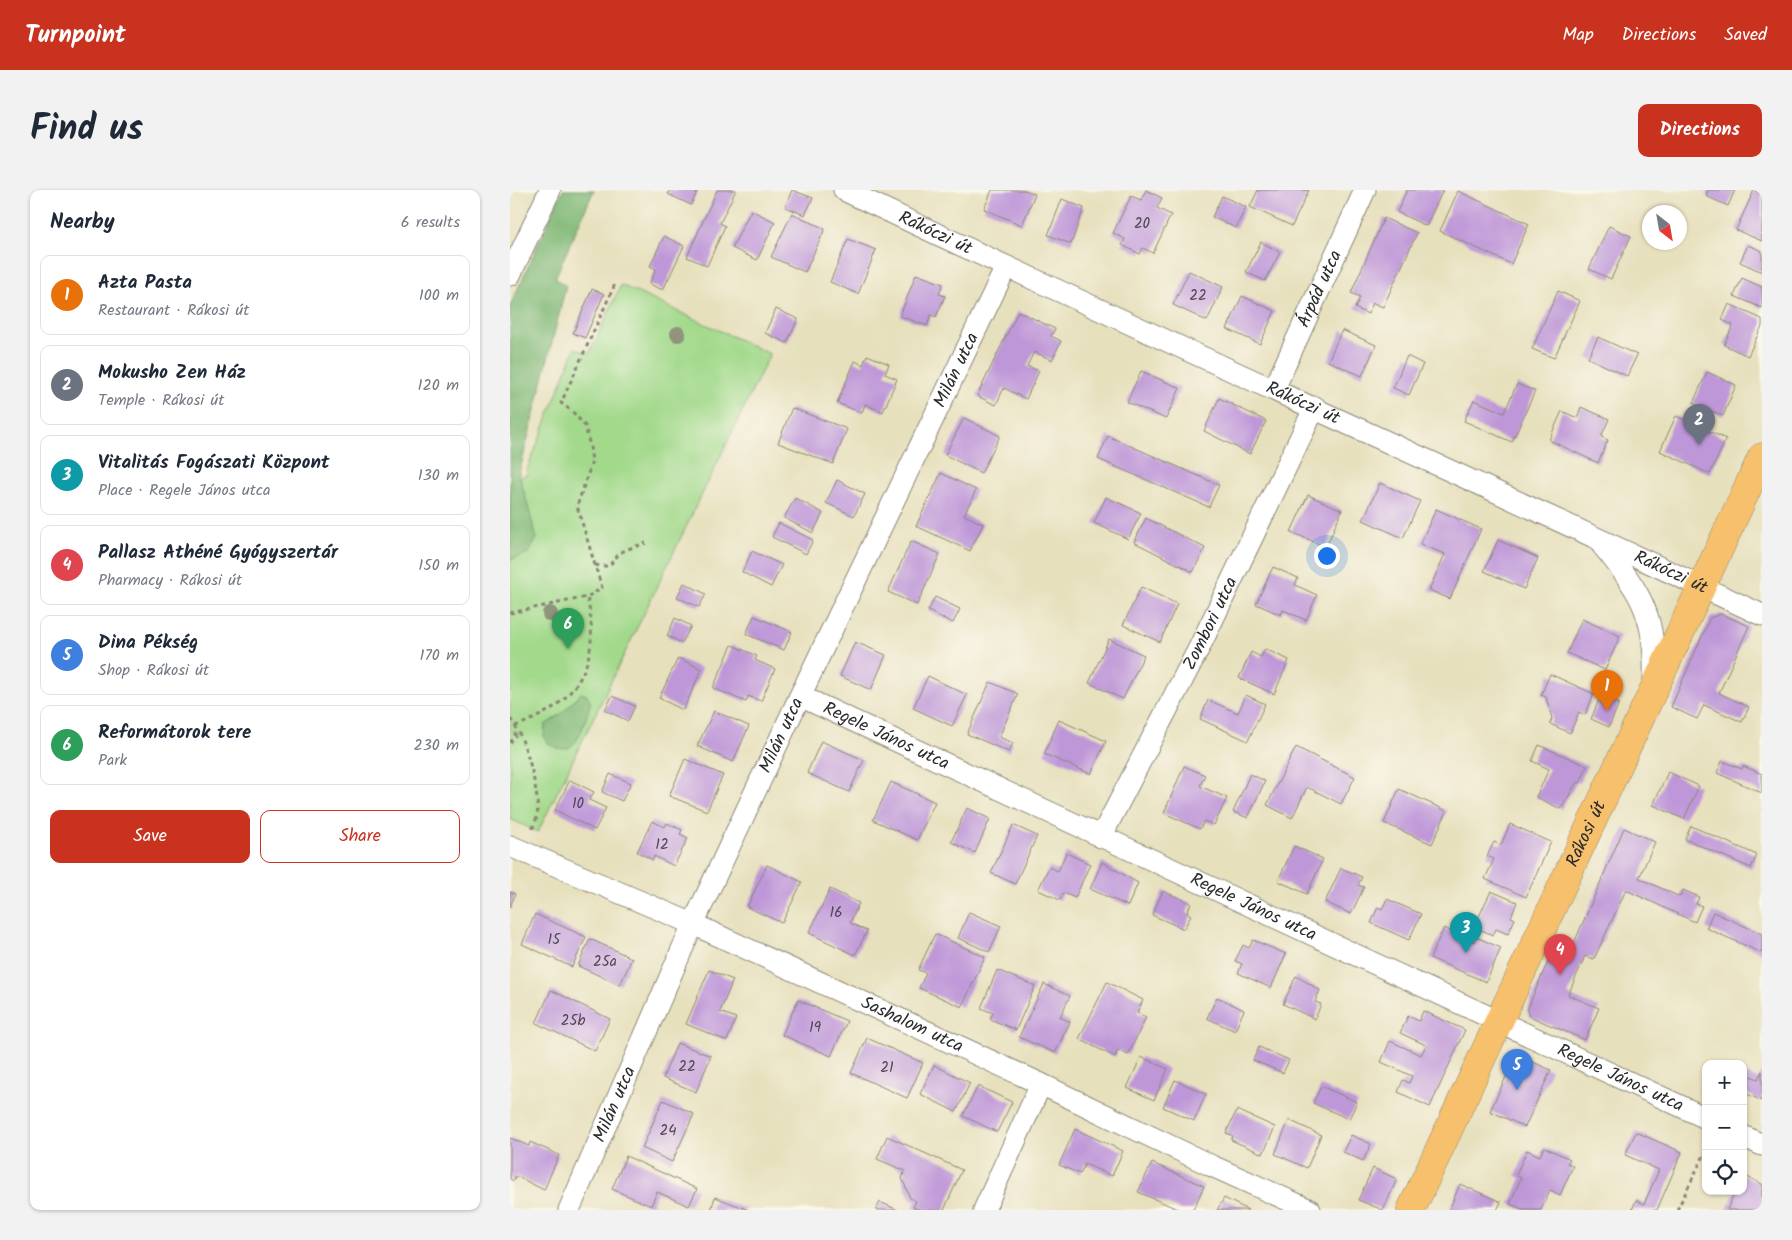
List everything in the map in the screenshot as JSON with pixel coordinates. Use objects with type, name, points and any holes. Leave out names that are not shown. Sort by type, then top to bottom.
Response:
[{"type":"main road","name":"Rákosi út","points":[[1411,1210],[1762,457]]},
{"type":"street","points":[[510,275],[550,190]]},
{"type":"street","name":"Rákóczi út","points":[[844,190],[1006,267],[1274,388],[1762,616]]},
{"type":"street","name":"Árpád utca","points":[[1274,388],[1365,190]]},
{"type":"street","name":"Milán utca","points":[[568,1210],[694,924],[800,696],[1006,267]]},
{"type":"street","name":"Zombori utca","points":[[1101,837],[1200,646],[1315,407]]},
{"type":"street","points":[[1599,541],[1641,596],[1650,618],[1655,650],[1653,690]]},
{"type":"street","name":"Regele János utca","points":[[800,696],[1702,1116]]},
{"type":"street","name":"Sashalom utca","points":[[517,849],[694,924],[1310,1210]]},
{"type":"street","points":[[984,1210],[1041,1084]]},
{"type":"street","points":[[1747,1138],[1762,1145]]},
{"type":"path","points":[[510,613],[587,597],[602,588],[577,506],[592,462],[590,446],[584,426],[572,411],[561,404],[616,282]]},
{"type":"path","points":[[594,564],[606,567],[614,562],[619,554],[646,543]]},
{"type":"path","points":[[515,726],[539,718],[560,704],[577,685],[588,662],[593,638],[587,597]]},
{"type":"path","points":[[510,609],[515,612]]},
{"type":"path","points":[[510,719],[525,748],[534,782],[537,816],[517,849]]},
{"type":"path","points":[[510,743],[514,736],[515,726]]},
{"type":"path","points":[[1678,1210],[1702,1159]]},
{"type":"green space","points":[[563,190],[594,190],[555,278],[566,286],[519,474],[537,539],[529,553],[510,560],[510,306]]},
{"type":"green space","points":[[621,285],[770,354],[538,832],[510,819],[510,479],[528,475],[527,470],[575,348],[589,354]]},
{"type":"green space","points":[[581,693],[587,695],[591,702],[576,741],[565,749],[551,745],[544,736],[545,725],[561,714]]},
{"type":"building","points":[[670,190],[698,190],[691,205],[668,194]]},
{"type":"building","points":[[717,190],[736,190],[720,223],[725,226],[707,266],[687,257]]},
{"type":"building","points":[[792,190],[813,198],[805,215],[785,207]]},
{"type":"building","points":[[992,190],[1025,190],[1035,194],[1022,225],[984,209]]},
{"type":"building","points":[[1146,190],[1162,198],[1157,208],[1171,215],[1153,253],[1143,248],[1140,254],[1122,245],[1125,239],[1113,233],[1131,196],[1141,200]]},
{"type":"building","points":[[1258,190],[1309,190],[1292,226],[1250,207]]},
{"type":"building","points":[[1407,190],[1443,190],[1426,226],[1397,212]]},
{"type":"building","points":[[1708,190],[1735,190],[1728,206],[1706,196]]},
{"type":"building","points":[[1754,190],[1762,194],[1762,241],[1736,230]]},
{"type":"building","points":[[1458,191],[1529,224],[1511,264],[1440,231]]},
{"type":"building","points":[[1222,196],[1246,207],[1236,228],[1212,217]]},
{"type":"building","points":[[1062,199],[1084,208],[1071,244],[1048,235]]},
{"type":"building","points":[[751,210],[775,222],[757,260],[732,248]]},
{"type":"building","points":[[792,213],[825,229],[805,272],[771,257]]},
{"type":"building","points":[[1384,218],[1417,233],[1383,307],[1373,303],[1368,314],[1355,308],[1360,297],[1351,293]]},
{"type":"building","points":[[1609,226],[1631,236],[1611,279],[1589,269]]},
{"type":"building","points":[[664,236],[684,246],[663,290],[649,284],[656,269],[650,266]]},
{"type":"building","points":[[848,239],[876,250],[858,294],[830,282]]},
{"type":"building","points":[[1261,242],[1280,252],[1265,281],[1246,272]]},
{"type":"building","points":[[1748,245],[1762,251],[1762,272],[1740,262]]},
{"type":"building","points":[[1189,271],[1223,287],[1207,321],[1173,305]]},
{"type":"building","points":[[916,274],[943,284],[939,294],[945,296],[936,317],[931,315],[927,326],[900,316]]},
{"type":"building","points":[[1742,278],[1762,287],[1762,308],[1734,296]]},
{"type":"building","points":[[592,289],[604,294],[585,338],[573,333]]},
{"type":"building","points":[[1558,291],[1580,301],[1554,358],[1532,349]]},
{"type":"building","points":[[1242,296],[1275,311],[1260,344],[1227,329]]},
{"type":"building","points":[[1729,304],[1762,319],[1762,326],[1748,356],[1724,345],[1733,325],[1722,320]]},
{"type":"building","points":[[776,309],[798,319],[787,343],[765,333]]},
{"type":"building","points":[[1018,311],[1055,329],[1051,336],[1061,341],[1052,360],[1034,352],[1027,366],[1039,371],[1026,399],[1004,388],[996,405],[977,396]]},
{"type":"building","points":[[1342,330],[1376,345],[1362,376],[1328,361]]},
{"type":"building","points":[[1598,337],[1637,355],[1627,376],[1588,358]]},
{"type":"building","points":[[867,355],[889,364],[885,374],[897,379],[883,412],[865,404],[862,413],[837,403],[855,361],[863,365]]},
{"type":"building","points":[[1407,356],[1423,364],[1409,395],[1393,388]]},
{"type":"building","points":[[1141,371],[1180,388],[1166,419],[1127,402]]},
{"type":"building","points":[[1707,372],[1736,385],[1723,416],[1693,403]]},
{"type":"building","points":[[1517,384],[1535,391],[1512,442],[1464,421],[1474,400],[1504,413]]},
{"type":"building","points":[[1219,398],[1266,421],[1250,454],[1204,431]]},
{"type":"building","points":[[1581,407],[1609,419],[1601,437],[1608,440],[1598,463],[1549,440],[1562,411],[1577,418]]},
{"type":"building","points":[[792,408],[847,429],[833,464],[778,443]]},
{"type":"building","points":[[1676,416],[1726,439],[1710,474],[1660,451]]},
{"type":"building","points":[[964,418],[1000,436],[981,473],[945,455]]},
{"type":"building","points":[[1108,436],[1219,485],[1209,507],[1098,459]]},
{"type":"building","points":[[941,473],[976,490],[964,515],[983,524],[970,551],[916,526]]},
{"type":"building","points":[[837,480],[865,494],[854,516],[826,503]]},
{"type":"building","points":[[1380,483],[1420,501],[1403,538],[1363,520]]},
{"type":"building","points":[[1308,495],[1342,510],[1326,547],[1291,532]]},
{"type":"building","points":[[1106,497],[1141,513],[1128,539],[1094,523]]},
{"type":"building","points":[[795,498],[823,513],[813,533],[784,518]]},
{"type":"building","points":[[1436,509],[1481,529],[1450,599],[1429,590],[1445,554],[1420,544]]},
{"type":"building","points":[[1146,518],[1205,548],[1193,572],[1134,542]]},
{"type":"building","points":[[779,523],[813,540],[806,554],[772,537]]},
{"type":"building","points":[[1498,540],[1538,558],[1524,589],[1484,571]]},
{"type":"building","points":[[911,541],[940,554],[917,605],[888,592]]},
{"type":"building","points":[[752,551],[782,565],[771,587],[742,572]]},
{"type":"building","points":[[1273,567],[1298,578],[1295,585],[1317,595],[1306,620],[1283,610],[1281,615],[1256,604]]},
{"type":"building","points":[[684,583],[706,594],[699,607],[677,597]]},
{"type":"building","points":[[1141,587],[1177,604],[1160,642],[1123,625]]},
{"type":"building","points":[[935,597],[960,609],[953,623],[928,611]]},
{"type":"building","points":[[1721,614],[1749,626],[1719,693],[1749,707],[1742,722],[1704,705],[1697,719],[1671,707],[1710,618]]},
{"type":"building","points":[[754,616],[792,632],[784,650],[746,634]]},
{"type":"building","points":[[675,618],[691,626],[682,643],[667,636]]},
{"type":"building","points":[[1582,619],[1620,636],[1605,670],[1567,653]]},
{"type":"building","points":[[1109,639],[1144,655],[1123,699],[1089,683]]},
{"type":"building","points":[[855,642],[886,655],[871,690],[840,676]]},
{"type":"building","points":[[732,645],[757,656],[755,660],[775,669],[761,701],[748,696],[746,702],[713,688]]},
{"type":"building","points":[[1265,649],[1289,660],[1274,694],[1239,678],[1251,652],[1261,657]]},
{"type":"building","points":[[678,658],[702,669],[683,710],[659,698]]},
{"type":"building","points":[[1550,674],[1594,694],[1585,715],[1579,712],[1570,733],[1550,724],[1552,718],[1546,697],[1541,695]]},
{"type":"building","points":[[928,676],[967,695],[952,726],[913,708]]},
{"type":"building","points":[[990,682],[1018,694],[999,737],[1013,743],[1009,752],[967,734]]},
{"type":"building","points":[[1246,695],[1265,704],[1248,741],[1200,719],[1208,700],[1238,713]]},
{"type":"building","points":[[1601,695],[1619,703],[1609,727],[1591,719]]},
{"type":"building","points":[[612,696],[635,706],[628,721],[605,710]]},
{"type":"building","points":[[714,711],[749,726],[733,762],[697,746]]},
{"type":"building","points":[[1059,720],[1106,741],[1091,774],[1044,754]]},
{"type":"building","points":[[821,741],[864,760],[849,792],[807,773]]},
{"type":"building","points":[[1539,745],[1587,766],[1580,783],[1577,782],[1561,809],[1536,797],[1549,769],[1532,761]]},
{"type":"building","points":[[1296,747],[1355,777],[1341,804],[1307,787],[1292,818],[1267,805]]},
{"type":"building","points":[[685,759],[723,775],[707,811],[669,796]]},
{"type":"building","points":[[1722,761],[1742,769],[1743,766],[1762,774],[1762,793],[1717,773]]},
{"type":"building","points":[[1184,766],[1205,775],[1200,786],[1227,798],[1214,825],[1204,821],[1200,829],[1164,813]]},
{"type":"building","points":[[1668,772],[1699,786],[1684,819],[1653,805]]},
{"type":"building","points":[[610,774],[631,783],[622,801],[602,792]]},
{"type":"building","points":[[1250,774],[1265,781],[1248,818],[1233,812]]},
{"type":"building","points":[[570,780],[594,792],[589,800],[606,808],[595,830],[555,810]]},
{"type":"building","points":[[891,782],[935,802],[917,840],[873,820]]},
{"type":"building","points":[[1399,789],[1447,811],[1432,844],[1384,823]]},
{"type":"building","points":[[967,808],[990,819],[975,853],[951,842]]},
{"type":"building","points":[[652,821],[665,827],[667,823],[682,830],[680,834],[688,838],[674,866],[654,856],[653,860],[637,852]]},
{"type":"building","points":[[1510,824],[1551,842],[1526,897],[1485,879],[1494,859],[1487,856],[1494,842],[1501,845]]},
{"type":"building","points":[[1013,825],[1037,836],[1015,884],[991,873]]},
{"type":"building","points":[[1691,826],[1757,855],[1751,868],[1685,839]]},
{"type":"building","points":[[1624,828],[1655,842],[1639,878],[1680,897],[1683,890],[1699,897],[1696,904],[1702,906],[1695,922],[1626,890],[1594,959],[1585,956],[1568,995],[1599,1008],[1585,1040],[1529,1016],[1527,1010],[1556,943],[1571,950]]},
{"type":"building","points":[[1294,846],[1323,859],[1307,894],[1278,881]]},
{"type":"building","points":[[1066,853],[1090,864],[1075,898],[1063,893],[1060,900],[1038,890],[1049,867],[1058,871]]},
{"type":"building","points":[[1102,862],[1138,883],[1128,906],[1090,889]]},
{"type":"building","points":[[767,865],[802,882],[782,923],[747,907]]},
{"type":"building","points":[[1341,868],[1362,877],[1358,885],[1364,887],[1351,914],[1325,902]]},
{"type":"building","points":[[830,889],[859,903],[850,923],[867,931],[855,955],[809,933]]},
{"type":"building","points":[[1163,891],[1191,903],[1187,913],[1191,915],[1184,929],[1152,915]]},
{"type":"building","points":[[1491,891],[1517,902],[1511,917],[1515,919],[1508,934],[1496,929],[1493,935],[1474,927]]},
{"type":"building","points":[[510,892],[515,894],[510,907]]},
{"type":"building","points":[[1387,899],[1421,914],[1409,940],[1371,923],[1378,907],[1382,909]]},
{"type":"building","points":[[969,912],[1001,926],[989,952],[958,938]]},
{"type":"building","points":[[1713,912],[1762,934],[1762,953],[1706,928]]},
{"type":"building","points":[[535,914],[586,937],[572,967],[522,944]]},
{"type":"building","points":[[1444,928],[1474,942],[1476,937],[1501,948],[1486,982],[1430,958]]},
{"type":"building","points":[[935,934],[985,957],[962,1007],[919,988],[926,973],[918,970]]},
{"type":"building","points":[[590,939],[632,958],[620,985],[578,966]]},
{"type":"building","points":[[1253,940],[1286,954],[1271,988],[1238,973],[1242,964],[1235,961],[1243,945],[1249,948]]},
{"type":"building","points":[[709,970],[733,980],[720,1012],[736,1018],[727,1041],[686,1024]]},
{"type":"building","points":[[997,970],[1035,986],[1016,1030],[990,1019],[993,1013],[981,1008]]},
{"type":"building","points":[[1296,976],[1320,990],[1315,1002],[1321,1004],[1315,1019],[1283,1004]]},
{"type":"building","points":[[1107,982],[1143,1000],[1137,1013],[1146,1017],[1128,1055],[1118,1050],[1115,1057],[1079,1039]]},
{"type":"building","points":[[1044,984],[1070,996],[1060,1017],[1070,1022],[1055,1053],[1019,1037]]},
{"type":"building","points":[[551,990],[610,1019],[595,1051],[536,1023]]},
{"type":"building","points":[[1217,997],[1244,1010],[1235,1031],[1207,1018]]},
{"type":"building","points":[[798,1000],[847,1021],[831,1056],[782,1035]]},
{"type":"building","points":[[1423,1011],[1465,1030],[1430,1107],[1398,1092],[1403,1080],[1409,1083],[1412,1076],[1381,1062],[1390,1041],[1421,1055],[1426,1045],[1400,1033],[1408,1016],[1419,1021]]},
{"type":"building","points":[[867,1038],[923,1063],[907,1098],[851,1073]]},
{"type":"building","points":[[677,1043],[711,1056],[696,1092],[663,1078]]},
{"type":"building","points":[[1259,1047],[1289,1060],[1283,1073],[1253,1060]]},
{"type":"building","points":[[1141,1057],[1168,1069],[1154,1100],[1127,1088]]},
{"type":"building","points":[[1524,1058],[1551,1070],[1525,1127],[1490,1111],[1512,1064]]},
{"type":"building","points":[[934,1065],[970,1083],[956,1112],[920,1094]]},
{"type":"building","points":[[1762,1071],[1762,1101],[1747,1094],[1747,1075],[1758,1079]]},
{"type":"building","points":[[1175,1080],[1206,1094],[1194,1121],[1163,1107]]},
{"type":"building","points":[[978,1086],[1012,1102],[997,1132],[963,1116]]},
{"type":"building","points":[[1321,1086],[1357,1102],[1349,1119],[1313,1103]]},
{"type":"building","points":[[663,1100],[694,1114],[672,1162],[642,1148]]},
{"type":"building","points":[[1237,1110],[1275,1127],[1263,1154],[1231,1140],[1233,1136],[1226,1133]]},
{"type":"building","points":[[1289,1120],[1321,1135],[1307,1168],[1275,1154]]},
{"type":"building","points":[[1075,1129],[1123,1151],[1112,1176],[1085,1164],[1080,1174],[1059,1165]]},
{"type":"building","points":[[1636,1132],[1682,1152],[1657,1210],[1632,1210],[1636,1200],[1644,1204],[1659,1170],[1625,1155]]},
{"type":"building","points":[[1351,1135],[1371,1144],[1363,1161],[1343,1152]]},
{"type":"building","points":[[887,1136],[962,1170],[944,1210],[920,1210],[913,1207],[916,1201],[910,1198],[902,1178],[905,1171],[877,1159]]},
{"type":"building","points":[[510,1138],[529,1146],[530,1142],[559,1155],[544,1190],[516,1176],[514,1181],[510,1179]]},
{"type":"building","points":[[1544,1147],[1570,1159],[1567,1163],[1573,1166],[1560,1195],[1550,1190],[1541,1210],[1524,1210],[1510,1204],[1521,1178],[1516,1175],[1527,1150],[1540,1156]]},
{"type":"building","points":[[626,1156],[697,1189],[689,1206],[657,1192],[651,1206],[612,1189]]},
{"type":"building","points":[[1152,1163],[1204,1186],[1193,1210],[1180,1210],[1138,1192]]},
{"type":"building","points":[[1373,1168],[1397,1179],[1383,1210],[1358,1200]]},
{"type":"building","points":[[1747,1177],[1762,1184],[1762,1210],[1727,1210],[1733,1195],[1747,1195]]},
{"type":"building","points":[[1460,1184],[1501,1202],[1497,1210],[1449,1210]]},
{"type":"building","points":[[715,1197],[749,1210],[711,1210]]},
{"type":"building","points":[[1224,1198],[1248,1210],[1217,1210]]},
{"type":"building","points":[[880,1202],[898,1210],[876,1210]]},
{"type":"place","name":"Mokusho Zen Ház","points":[[1699,445]]},
{"type":"place","name":"Reformátorok tere","points":[[568,649]]},
{"type":"place","name":"Azta Pasta","points":[[1607,711]]},
{"type":"place","name":"Vitalitás Fogászati Központ","points":[[1466,953]]},
{"type":"place","name":"Pallasz Athéné Gyógyszertár","points":[[1560,975]]},
{"type":"place","name":"Dina Pékség","points":[[1517,1090]]}]
